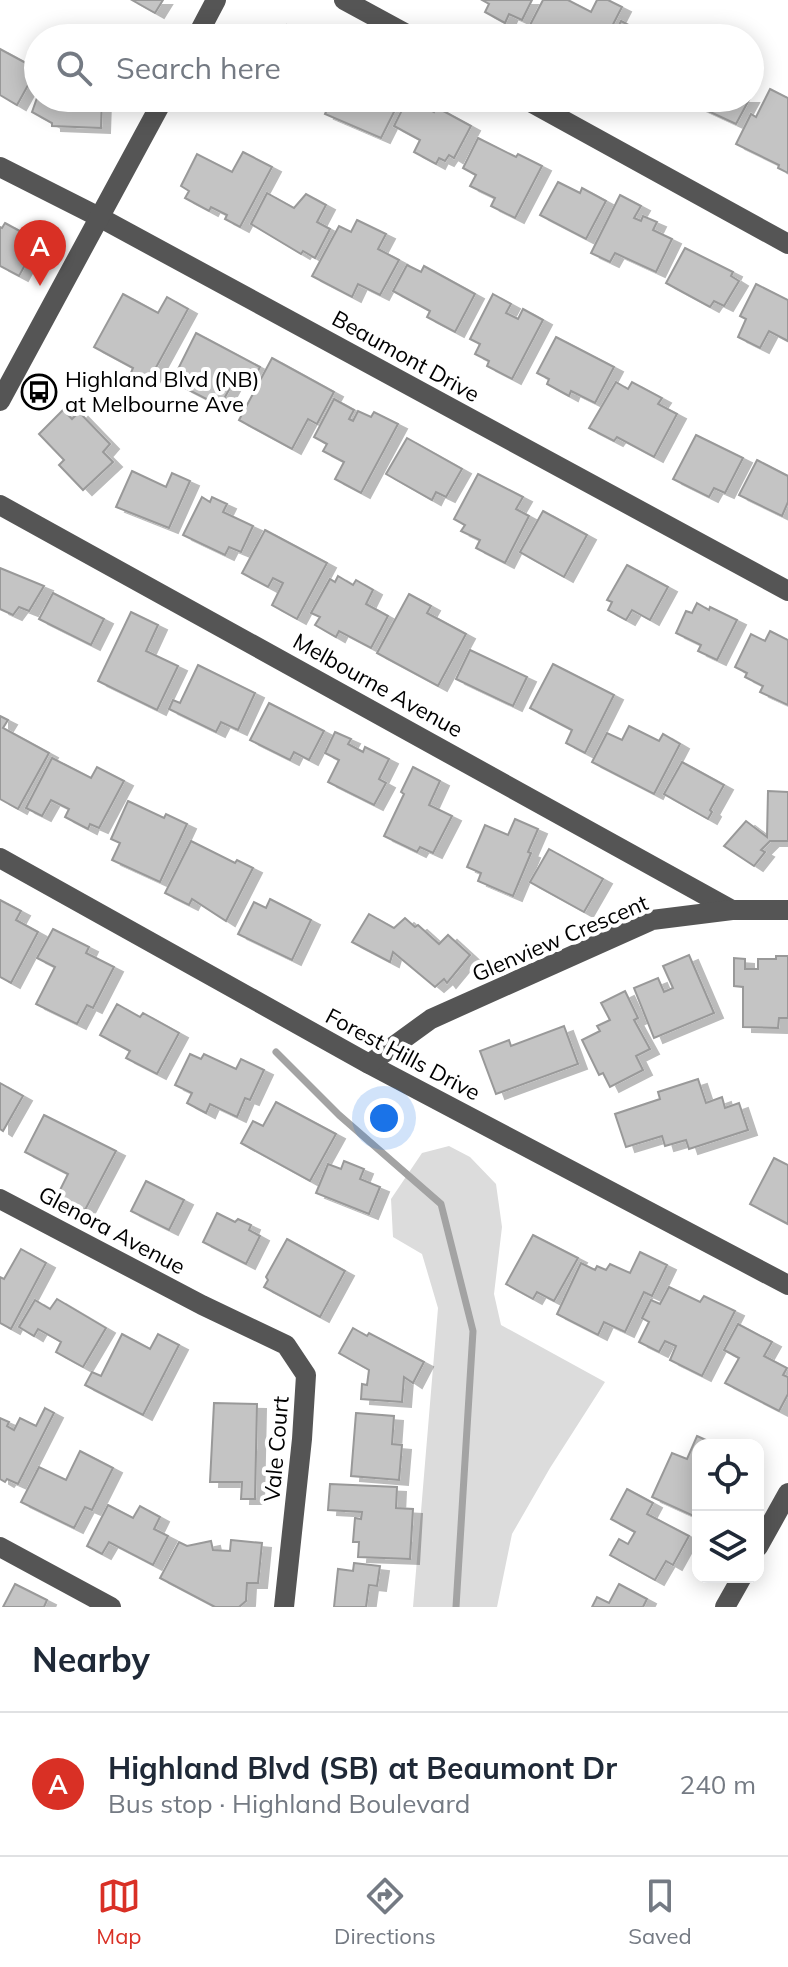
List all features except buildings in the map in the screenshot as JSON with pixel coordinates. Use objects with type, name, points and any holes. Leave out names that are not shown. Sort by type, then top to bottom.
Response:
[{"type":"street","points":[[203,24],[216,0]]},
{"type":"street","points":[[344,0],[388,24]]},
{"type":"street","points":[[0,401],[156,112]]},
{"type":"street","points":[[548,112],[788,244]]},
{"type":"street","name":"Beaumont Drive","points":[[0,167],[99,217],[788,591]]},
{"type":"street","name":"Melbourne Avenue","points":[[0,505],[732,910]]},
{"type":"street","name":"Forest Hills Drive","points":[[0,858],[369,1064],[788,1285]]},
{"type":"street","name":"Glenview Crescent","points":[[369,1064],[431,1019],[652,920],[732,910],[788,910]]},
{"type":"street","name":"Glenora Avenue","points":[[0,1199],[202,1305]]},
{"type":"street","name":"Vale Court","points":[[202,1305],[286,1345],[306,1375],[284,1607]]},
{"type":"street","points":[[764,1536],[788,1493]]},
{"type":"street","points":[[0,1547],[111,1607]]},
{"type":"street","points":[[725,1607],[739,1583]]},
{"type":"shaded area","points":[[449,1146],[470,1157],[496,1184],[502,1227],[494,1294],[501,1325],[605,1382],[512,1534],[497,1607],[413,1607],[438,1308],[422,1254],[393,1237],[391,1199],[422,1153]]},
{"type":"waterway","points":[[276,1052],[339,1115],[441,1204],[473,1331],[456,1607]]},
{"type":"place","name":"Highland Blvd (SB) at Beaumont Dr","points":[[40,286]]},
{"type":"place","name":"Highland Blvd (NB) at Melbourne Ave","points":[[39,392]]}]
